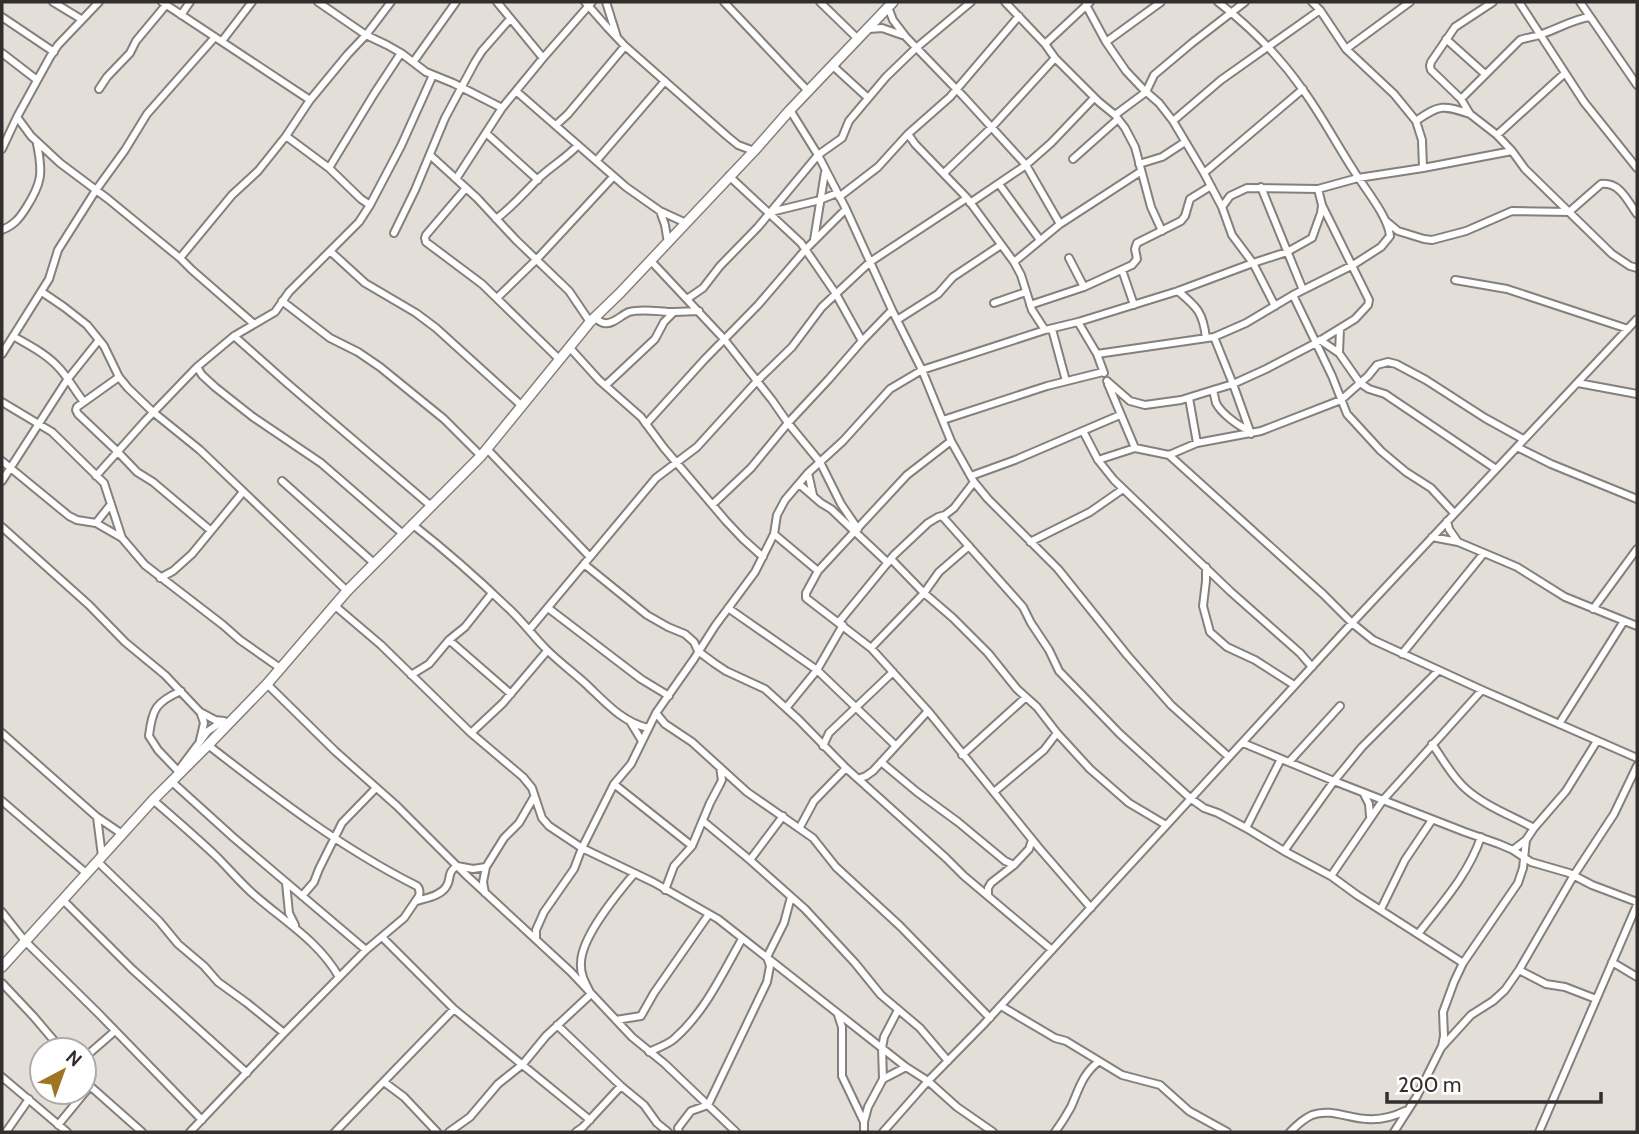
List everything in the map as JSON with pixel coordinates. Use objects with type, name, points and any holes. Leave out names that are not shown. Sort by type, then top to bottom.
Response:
[{"type":"street","points":[[53,2],[82,19]]},
{"type":"street","points":[[2,149],[54,52],[99,2]]},
{"type":"street","points":[[181,15],[190,2]]},
{"type":"street","points":[[2,354],[49,279],[58,250],[147,114],[253,2]]},
{"type":"street","points":[[318,2],[366,35],[414,61],[420,68],[502,108]]},
{"type":"street","points":[[180,258],[219,210],[258,171],[310,100],[391,2]]},
{"type":"street","points":[[414,61],[456,2]]},
{"type":"street","points":[[496,2],[542,58]]},
{"type":"street","points":[[606,2],[618,38]]},
{"type":"street","points":[[724,2],[808,91]]},
{"type":"street","points":[[687,299],[704,288],[720,266],[758,227],[818,155],[842,138],[849,121],[868,98],[916,48],[971,2]]},
{"type":"street","points":[[1005,2],[1055,58],[1117,117],[1135,147],[1151,207],[1163,231]]},
{"type":"street","points":[[769,213],[838,195],[878,167],[908,134],[943,105],[957,89],[1016,13],[1021,2]]},
{"type":"street","points":[[1106,42],[1161,2]]},
{"type":"street","points":[[1098,357],[1214,337],[1245,324],[1293,295],[1353,265],[1389,240],[1390,232],[1384,219],[1303,89],[1268,48],[1217,2]]},
{"type":"street","points":[[1073,159],[1146,92],[1154,75],[1245,2]]},
{"type":"street","points":[[1312,2],[1346,48],[1394,94],[1416,121],[1422,140],[1423,168]]},
{"type":"street","points":[[1346,48],[1410,2]]},
{"type":"street","points":[[1470,114],[1461,99],[1430,66],[1455,27],[1493,2]]},
{"type":"street","points":[[1519,2],[1584,102],[1637,168]]},
{"type":"street","points":[[1580,2],[1637,85]]},
{"type":"street","points":[[99,89],[130,53],[164,3],[310,100]]},
{"type":"street","points":[[456,178],[502,108],[589,3],[625,46],[738,145],[754,151]]},
{"type":"street","points":[[824,3],[858,39]]},
{"type":"street","points":[[2,967],[204,743],[267,684],[347,591],[484,453],[593,319],[668,243],[890,4]]},
{"type":"street","points":[[890,4],[893,20],[906,37],[1026,165],[1060,224]]},
{"type":"street","points":[[1045,44],[1088,4],[1106,42],[1126,71],[1160,103],[1172,121],[1216,195],[1232,235],[1252,263],[1275,306]]},
{"type":"street","points":[[1172,121],[1221,80],[1320,10]]},
{"type":"street","points":[[2,17],[54,52]]},
{"type":"street","points":[[1461,99],[1520,40],[1590,17]]},
{"type":"street","points":[[394,233],[445,118],[478,56],[510,19]]},
{"type":"street","points":[[867,29],[882,28],[906,37]]},
{"type":"street","points":[[1446,39],[1485,74]]},
{"type":"street","points":[[556,125],[625,46]]},
{"type":"street","points":[[2,53],[37,80]]},
{"type":"street","points":[[329,168],[401,53]]},
{"type":"street","points":[[944,173],[992,127],[1055,58]]},
{"type":"street","points":[[833,66],[868,98]]},
{"type":"street","points":[[1497,135],[1565,73]]},
{"type":"street","points":[[96,476],[197,367],[234,335],[270,316],[289,292],[359,222],[401,146],[433,75]]},
{"type":"street","points":[[597,160],[665,81]]},
{"type":"street","points":[[1204,173],[1303,89]]},
{"type":"street","points":[[516,91],[577,146],[597,160],[613,177],[660,211],[686,223]]},
{"type":"street","points":[[528,630],[656,478],[696,447],[792,347],[836,293],[870,262],[1026,165],[1051,144],[1094,97]]},
{"type":"street","points":[[1416,121],[1439,107],[1470,114],[1497,135],[1524,169],[1612,254],[1637,268]]},
{"type":"street","points":[[790,110],[818,155],[846,209],[922,370],[951,441],[973,479],[988,499],[1058,569],[1171,705],[1229,757]]},
{"type":"street","points":[[17,117],[37,142],[60,163],[180,258],[254,324]]},
{"type":"street","points":[[486,133],[538,180]]},
{"type":"street","points":[[908,134],[968,200],[1014,262],[1037,320],[1049,329],[1066,381]]},
{"type":"street","points":[[286,136],[329,168],[370,205]]},
{"type":"street","points":[[2,230],[17,221],[38,190],[40,166],[37,142]]},
{"type":"street","points":[[1014,262],[1060,224],[1139,168],[1185,142]]},
{"type":"street","points":[[496,219],[577,146]]},
{"type":"street","points":[[1222,207],[1230,196],[1247,188],[1318,189],[1358,177],[1512,151]]},
{"type":"street","points":[[430,155],[569,291],[593,319],[611,323],[634,311],[699,311]]},
{"type":"street","points":[[814,242],[826,170]]},
{"type":"street","points":[[729,176],[806,249],[836,293],[862,341]]},
{"type":"street","points":[[497,298],[613,177]]},
{"type":"street","points":[[1384,219],[1398,231],[1432,240],[1466,231],[1512,211],[1569,212],[1604,183],[1616,186],[1637,214]]},
{"type":"street","points":[[999,184],[1040,240]]},
{"type":"street","points":[[1030,305],[1084,287],[1136,261],[1137,243],[1183,219],[1190,199],[1211,186]]},
{"type":"street","points":[[1261,187],[1303,290]]},
{"type":"street","points":[[466,188],[425,238],[430,246],[482,284],[560,360]]},
{"type":"street","points":[[1107,381],[1130,401],[1145,405],[1189,398],[1233,384],[1280,363],[1358,317],[1369,300],[1322,205],[1318,189]]},
{"type":"street","points":[[1216,195],[1230,196]]},
{"type":"street","points":[[532,931],[574,869],[614,784],[631,764],[656,713],[755,572],[774,534],[777,515],[785,500],[890,389],[922,370],[1178,291],[1287,252],[1312,238],[1322,205]]},
{"type":"street","points":[[646,424],[846,209]]},
{"type":"street","points":[[660,211],[668,243]]},
{"type":"street","points":[[897,320],[938,294],[953,278],[1001,245]]},
{"type":"street","points":[[330,251],[365,283],[436,328],[522,406]]},
{"type":"street","points":[[1069,258],[1084,287]]},
{"type":"street","points":[[651,261],[724,339],[820,462],[856,531]]},
{"type":"street","points":[[1122,270],[1134,304]]},
{"type":"street","points":[[1455,280],[1507,289],[1628,329]]},
{"type":"street","points":[[1178,291],[1198,309],[1206,338]]},
{"type":"street","points":[[42,292],[78,317],[99,340],[119,377],[153,412],[200,450],[347,591]]},
{"type":"street","points":[[994,303],[1026,292]]},
{"type":"street","points":[[1293,295],[1318,342],[1346,414],[1381,451],[1437,493],[1454,513]]},
{"type":"street","points":[[282,301],[330,338],[380,366],[444,419],[484,453],[590,557]]},
{"type":"street","points":[[713,504],[751,468],[788,423],[892,310]]},
{"type":"street","points":[[606,385],[655,338],[664,322],[674,312]]},
{"type":"street","points":[[883,1132],[1294,685],[1637,320]]},
{"type":"street","points":[[1078,322],[1098,357],[1135,448]]},
{"type":"street","points":[[1339,353],[1340,329]]},
{"type":"street","points":[[234,335],[431,506]]},
{"type":"street","points":[[13,336],[48,357],[84,402]]},
{"type":"street","points":[[1214,337],[1250,432]]},
{"type":"street","points":[[2,481],[67,380],[99,340]]},
{"type":"street","points":[[1318,342],[1339,353],[1360,383],[1385,394],[1496,469]]},
{"type":"street","points":[[569,348],[641,417],[676,463],[743,539],[763,557]]},
{"type":"street","points":[[1090,375],[1098,357]]},
{"type":"street","points":[[1169,455],[1198,443],[1250,432],[1341,400],[1377,365],[1384,362],[1392,362],[1426,380],[1485,418],[1524,439]]},
{"type":"street","points":[[197,367],[215,387],[253,417],[321,463],[403,534]]},
{"type":"street","points":[[943,420],[1103,372]]},
{"type":"street","points":[[119,377],[84,402],[76,410],[78,414],[137,472],[153,482],[210,530]]},
{"type":"street","points":[[1578,383],[1637,394]]},
{"type":"street","points":[[1213,390],[1216,403],[1222,410],[1238,426],[1250,432]]},
{"type":"street","points":[[1189,398],[1198,443]]},
{"type":"street","points":[[1117,407],[1130,401]]},
{"type":"street","points":[[2,402],[52,432],[96,476],[106,488],[122,538]]},
{"type":"street","points":[[786,708],[817,670],[841,623],[889,561],[928,523],[954,508],[973,479],[1120,415]]},
{"type":"street","points":[[1083,431],[1098,460],[1123,489],[1312,667]]},
{"type":"street","points":[[951,441],[907,475],[818,571],[806,598],[871,648],[928,711],[1032,840],[1091,908]]},
{"type":"street","points":[[1517,447],[1637,499]]},
{"type":"street","points":[[1098,460],[1135,448],[1169,455],[1373,640],[1637,758]]},
{"type":"street","points":[[2,461],[69,516],[96,523],[122,538],[160,578],[280,668]]},
{"type":"street","points":[[808,473],[814,497]]},
{"type":"street","points":[[282,481],[374,564]]},
{"type":"street","points":[[799,484],[831,509],[953,618],[988,653],[1025,698],[1037,707],[1090,769],[1137,808],[1166,825]]},
{"type":"street","points":[[1030,542],[1090,512],[1123,489]]},
{"type":"street","points":[[160,578],[173,571],[192,554],[243,492]]},
{"type":"street","points":[[96,523],[111,504]]},
{"type":"street","points":[[942,516],[1023,607],[1059,671],[1120,734],[1190,799],[1331,876],[1464,963]]},
{"type":"street","points":[[1447,521],[1458,542]]},
{"type":"street","points":[[412,524],[492,593],[547,650],[609,706],[638,726],[648,728]]},
{"type":"street","points":[[2,527],[89,605],[125,642],[165,675],[200,712],[215,720],[224,721]]},
{"type":"street","points":[[774,534],[818,571]]},
{"type":"street","points":[[1432,537],[1458,542],[1517,567],[1553,590],[1637,626]]},
{"type":"street","points":[[871,648],[924,593],[939,572],[969,546]]},
{"type":"street","points":[[1593,608],[1637,548]]},
{"type":"street","points":[[1402,654],[1484,554]]},
{"type":"street","points":[[584,564],[647,615],[685,634],[694,642],[698,651],[726,671],[765,689],[846,768],[964,876],[1052,950]]},
{"type":"street","points":[[1206,567],[1203,606],[1210,632],[1227,647],[1255,660],[1294,685]]},
{"type":"street","points":[[170,585],[173,571]]},
{"type":"street","points":[[1206,581],[1213,574]]},
{"type":"street","points":[[411,675],[429,664],[449,640],[466,627],[492,593]]},
{"type":"street","points":[[334,606],[381,645],[471,733],[523,777],[532,788],[542,818],[549,826],[582,848],[709,914],[993,1132]]},
{"type":"street","points":[[548,608],[640,679],[669,696]]},
{"type":"street","points":[[728,608],[817,670],[896,746]]},
{"type":"street","points":[[1559,724],[1624,621]]},
{"type":"street","points":[[449,640],[511,694]]},
{"type":"street","points":[[471,733],[511,694],[547,650]]},
{"type":"street","points":[[1284,851],[1362,747],[1438,671]]},
{"type":"street","points":[[823,746],[829,733],[893,672]]},
{"type":"street","points":[[267,684],[485,893],[532,931],[616,1020],[736,1132]]},
{"type":"street","points":[[1331,876],[1383,800],[1482,690]]},
{"type":"street","points":[[181,691],[158,705],[149,736],[175,777],[286,883],[366,950]]},
{"type":"street","points":[[962,755],[1025,698]]},
{"type":"street","points":[[1289,762],[1340,706]]},
{"type":"street","points":[[858,779],[866,776],[881,762],[928,711]]},
{"type":"street","points":[[200,712],[204,723],[204,743]]},
{"type":"street","points":[[204,743],[208,731],[239,713]]},
{"type":"street","points":[[656,713],[747,792],[813,838],[836,867],[908,934],[990,1018]]},
{"type":"street","points":[[630,721],[642,741]]},
{"type":"street","points":[[2,733],[97,817],[122,834]]},
{"type":"street","points":[[993,792],[1044,750],[1057,733]]},
{"type":"street","points":[[1513,850],[1526,840],[1573,780],[1597,741]]},
{"type":"street","points":[[190,1132],[366,950],[404,918],[420,892],[417,886],[334,838],[204,743]]},
{"type":"street","points":[[1242,743],[1513,850],[1531,862],[1574,875],[1637,903],[1634,921],[1612,962],[1539,1132]]},
{"type":"street","points":[[1432,744],[1458,781],[1475,797],[1534,828]]},
{"type":"street","points":[[1245,828],[1281,759]]},
{"type":"street","points":[[881,762],[1005,861],[1014,865]]},
{"type":"street","points":[[1441,1048],[1471,1015],[1493,1001],[1505,989],[1519,970],[1574,875],[1614,814],[1637,766]]},
{"type":"street","points":[[665,890],[674,866],[692,846],[722,780],[720,767]]},
{"type":"street","points":[[800,827],[814,801],[846,768]]},
{"type":"street","points":[[614,784],[692,846]]},
{"type":"street","points":[[302,896],[314,883],[342,823],[376,788]]},
{"type":"street","points":[[1363,792],[1369,804],[1369,819]]},
{"type":"street","points":[[485,893],[485,867],[504,838],[519,823],[534,797]]},
{"type":"street","points":[[153,800],[197,838],[265,905],[296,927],[320,950],[339,977]]},
{"type":"street","points":[[2,801],[86,873]]},
{"type":"street","points":[[750,860],[783,816]]},
{"type":"street","points":[[97,817],[100,859],[178,944],[218,982],[284,1033]]},
{"type":"street","points":[[1381,909],[1405,860],[1433,820]]},
{"type":"street","points":[[703,821],[810,915],[881,995],[920,1028],[948,1061]]},
{"type":"street","points":[[1418,934],[1469,866],[1480,837]]},
{"type":"street","points":[[988,895],[991,883],[1014,865],[1029,849],[1032,840]]},
{"type":"street","points":[[1394,1132],[1417,1096],[1441,1048],[1444,1036],[1443,1012],[1451,989],[1464,963],[1518,883],[1523,868],[1526,840]]},
{"type":"street","points":[[1029,849],[1039,848]]},
{"type":"street","points":[[1005,861],[1005,872]]},
{"type":"street","points":[[416,902],[445,888],[451,869],[457,866],[473,869],[485,867]]},
{"type":"street","points":[[591,994],[582,976],[580,962],[583,951],[615,896],[634,874]]},
{"type":"street","points":[[286,883],[289,913],[296,927]]},
{"type":"street","points":[[678,1132],[678,1128],[691,1111],[708,1105],[767,982],[767,957],[784,923],[790,897]]},
{"type":"street","points":[[62,900],[124,962],[247,1073]]},
{"type":"street","points":[[2,912],[25,941],[202,1120]]},
{"type":"street","points":[[616,1020],[641,1016],[709,914]]},
{"type":"street","points":[[382,937],[454,1009],[590,1120]]},
{"type":"street","points":[[649,1052],[673,1039],[700,1010],[742,939]]},
{"type":"street","points":[[1612,962],[1637,977]]},
{"type":"street","points":[[1519,970],[1546,984],[1564,987],[1596,999]]},
{"type":"street","points":[[2,983],[50,1036]]},
{"type":"street","points":[[449,1132],[470,1117],[498,1084],[523,1064],[557,1025],[591,994]]},
{"type":"street","points":[[1001,1006],[1122,1075],[1160,1085],[1189,1111],[1227,1132]]},
{"type":"street","points":[[335,1132],[454,1009]]},
{"type":"street","points":[[864,1132],[868,1107],[883,1079],[882,1048],[885,1034],[898,1010]]},
{"type":"street","points":[[837,1013],[842,1027],[842,1076],[864,1122]]},
{"type":"street","points":[[557,1025],[644,1105],[657,1123],[668,1132]]},
{"type":"street","points":[[98,1046],[115,1031]]},
{"type":"street","points":[[1055,1132],[1070,1108],[1083,1077],[1098,1062]]},
{"type":"street","points":[[883,1079],[906,1067]]},
{"type":"street","points":[[2,1077],[28,1098]]},
{"type":"street","points":[[384,1082],[404,1097],[437,1132]]},
{"type":"street","points":[[576,1132],[621,1086]]},
{"type":"street","points":[[98,1093],[142,1132]]},
{"type":"street","points":[[6,1132],[28,1100]]},
{"type":"street","points":[[37,1106],[62,1129],[77,1106]]},
{"type":"street","points":[[1290,1132],[1303,1120],[1315,1114],[1335,1113],[1378,1119],[1391,1118],[1407,1111]]}]
